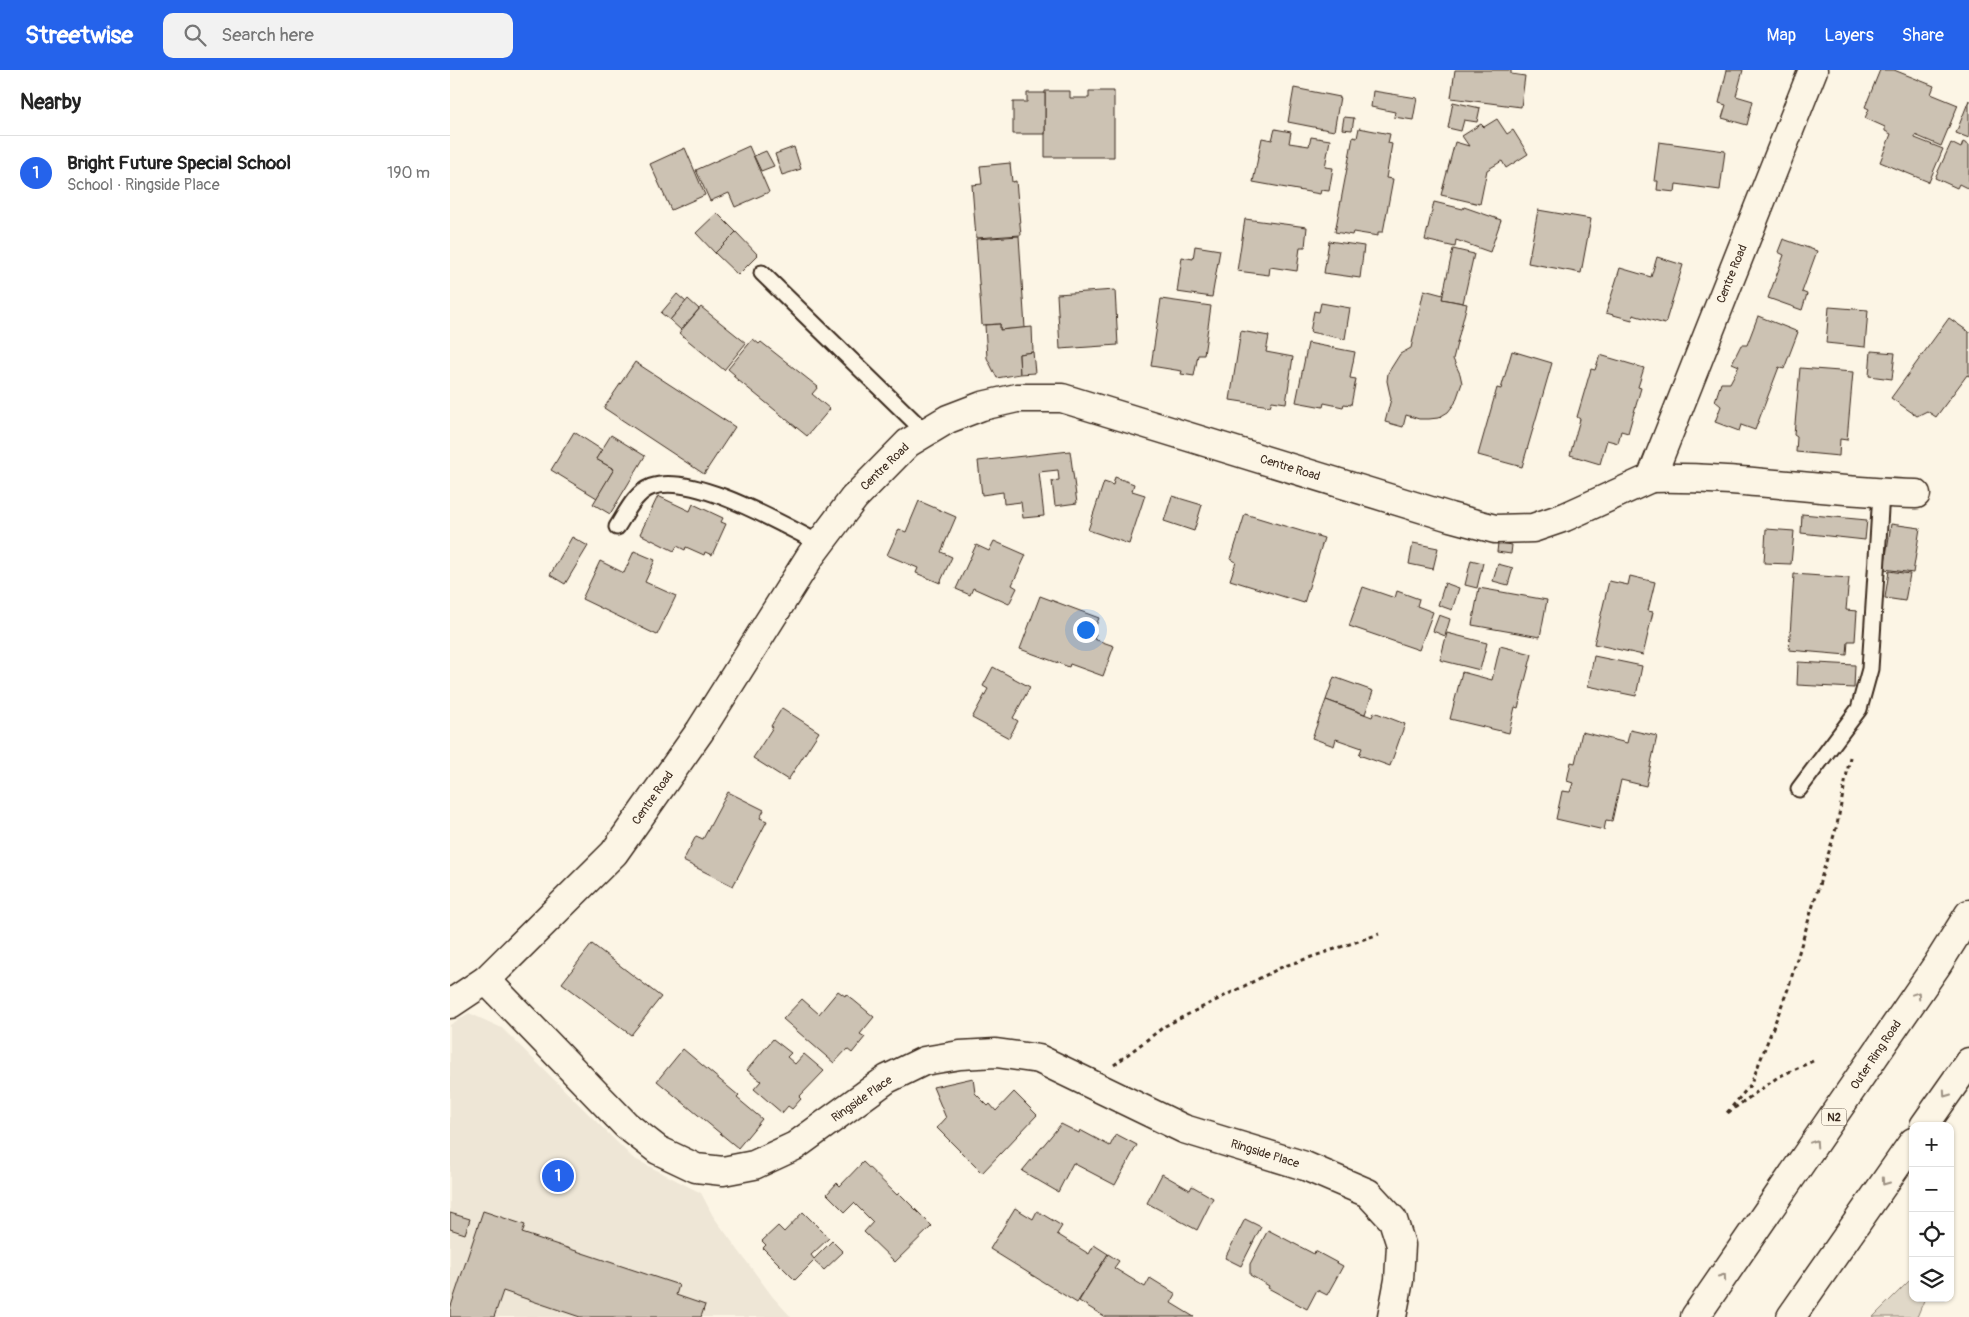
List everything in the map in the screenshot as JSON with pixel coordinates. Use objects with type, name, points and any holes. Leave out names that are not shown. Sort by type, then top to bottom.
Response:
[{"type":"main road","name":"Centre Road","points":[[1651,478],[1813,70]]},
{"type":"main road","name":"Centre Road","points":[[450,1004],[486,980],[614,853],[700,731],[820,543],[854,498],[908,443],[948,420],[982,406],[1017,398],[1062,398],[1450,517],[1495,529],[1533,528],[1565,517],[1651,478],[1694,477],[1881,493],[1916,494]]},
{"type":"main road","name":"Outer Ring Road","points":[[1695,1317],[1937,965],[1969,914]]},
{"type":"main road","name":"Ringside Place","points":[[486,980],[626,1126],[658,1150],[696,1168],[723,1171],[754,1165],[795,1146],[887,1079],[924,1062],[960,1055],[996,1054],[1039,1059],[1184,1130],[1305,1166],[1368,1193],[1393,1220],[1401,1245],[1399,1280],[1392,1317]]},
{"type":"main road","points":[[1927,1122],[1969,1062]]},
{"type":"main road","points":[[1791,1317],[1909,1148]]},
{"type":"lane","points":[[762,273],[926,433]]},
{"type":"lane","points":[[617,527],[637,496],[651,487],[676,485],[700,489],[741,504],[820,543]]},
{"type":"lane","points":[[1799,789],[1859,709],[1870,669],[1881,493]]},
{"type":"path","points":[[1813,1061],[1778,1078],[1726,1114],[1751,1084],[1788,988],[1837,825],[1859,709]]},
{"type":"path","points":[[1090,1084],[1165,1026],[1282,967],[1379,934]]},
{"type":"shaded area","points":[[469,1013],[502,1028],[633,1158],[701,1193],[713,1216],[772,1296],[791,1317],[450,1317],[450,1025]]},
{"type":"shaded area","points":[[1909,1281],[1909,1302],[1923,1302],[1917,1317],[1873,1317]]},
{"type":"building","points":[[1455,70],[1511,70],[1511,74],[1525,76],[1521,107],[1451,98]]},
{"type":"building","points":[[1727,70],[1743,70],[1736,96],[1753,101],[1747,125],[1722,118],[1726,105],[1719,103]]},
{"type":"building","points":[[1880,70],[1894,70],[1934,86],[1931,94],[1958,105],[1941,146],[1915,135],[1915,138],[1943,149],[1929,182],[1880,162],[1891,134],[1885,131],[1885,127],[1865,118],[1869,109],[1865,107]]},
{"type":"building","points":[[1294,88],[1340,97],[1334,131],[1288,122]]},
{"type":"building","points":[[1045,91],[1070,91],[1070,98],[1089,98],[1089,91],[1114,91],[1114,157],[1045,157]]},
{"type":"building","points":[[1373,91],[1417,98],[1413,120],[1394,117],[1395,112],[1371,107]]},
{"type":"building","points":[[1027,93],[1045,93],[1045,134],[1013,134],[1013,102],[1027,102]]},
{"type":"building","points":[[1969,100],[1969,138],[1956,133]]},
{"type":"building","points":[[1453,102],[1480,108],[1477,122],[1464,120],[1461,131],[1448,128]]},
{"type":"building","points":[[1344,117],[1354,118],[1352,130],[1342,129]]},
{"type":"building","points":[[1497,119],[1507,134],[1513,130],[1528,154],[1506,168],[1502,161],[1487,170],[1480,204],[1441,195],[1455,142],[1469,146],[1462,136],[1481,124],[1484,127]]},
{"type":"building","points":[[1359,128],[1390,134],[1388,143],[1392,144],[1386,178],[1393,179],[1383,232],[1378,232],[1378,236],[1353,232],[1352,235],[1335,232],[1353,137],[1357,138]]},
{"type":"building","points":[[1275,129],[1291,132],[1289,143],[1309,146],[1311,137],[1330,140],[1325,167],[1333,168],[1329,191],[1321,190],[1320,194],[1253,182],[1262,138],[1272,140]]},
{"type":"building","points":[[1659,142],[1725,151],[1720,190],[1676,184],[1675,192],[1657,190],[1658,181],[1654,181]]},
{"type":"building","points":[[1963,142],[1969,145],[1969,189],[1959,184],[1957,188],[1935,178],[1951,143],[1961,148]]},
{"type":"building","points":[[749,146],[769,192],[735,207],[729,193],[710,201],[696,170]]},
{"type":"building","points":[[794,147],[801,169],[782,175],[775,154]]},
{"type":"building","points":[[685,148],[705,195],[671,210],[650,164]]},
{"type":"building","points":[[766,151],[774,166],[761,171],[754,156]]},
{"type":"building","points":[[1010,163],[1012,182],[1016,181],[1021,235],[976,238],[972,185],[982,184],[980,166]]},
{"type":"building","points":[[1434,202],[1463,209],[1464,207],[1501,220],[1490,252],[1456,240],[1455,247],[1425,240]]},
{"type":"building","points":[[1538,210],[1591,219],[1581,273],[1528,263]]},
{"type":"building","points":[[717,213],[736,232],[715,253],[696,233]]},
{"type":"building","points":[[1245,219],[1307,227],[1305,247],[1300,247],[1297,271],[1270,267],[1269,275],[1237,271]]},
{"type":"building","points":[[736,232],[758,255],[738,275],[715,253]]},
{"type":"building","points":[[1019,236],[1025,328],[1000,330],[1000,324],[982,325],[976,239]]},
{"type":"building","points":[[1783,239],[1817,251],[1802,292],[1807,294],[1802,310],[1768,298],[1784,255],[1778,252]]},
{"type":"building","points":[[1329,241],[1364,246],[1360,278],[1324,273]]},
{"type":"building","points":[[1195,246],[1220,250],[1212,297],[1177,292],[1182,257],[1193,259]]},
{"type":"building","points":[[1453,249],[1474,254],[1463,303],[1442,299]]},
{"type":"building","points":[[1657,257],[1683,265],[1665,324],[1633,315],[1632,320],[1606,313],[1620,268],[1651,277]]},
{"type":"building","points":[[1115,290],[1118,345],[1060,349],[1057,294]]},
{"type":"building","points":[[1424,290],[1443,295],[1442,299],[1467,304],[1453,359],[1462,383],[1455,403],[1448,412],[1438,418],[1429,419],[1419,419],[1406,415],[1403,427],[1385,422],[1391,399],[1387,381],[1388,373],[1400,354],[1411,348]]},
{"type":"building","points":[[677,294],[686,302],[670,320],[661,313]]},
{"type":"building","points":[[688,299],[699,309],[681,330],[670,320]]},
{"type":"building","points":[[1161,299],[1211,306],[1204,355],[1198,355],[1194,376],[1181,374],[1182,371],[1151,366]]},
{"type":"building","points":[[1321,303],[1350,308],[1345,339],[1310,332],[1314,311],[1319,312]]},
{"type":"building","points":[[701,307],[746,343],[724,370],[679,333]]},
{"type":"building","points":[[1829,307],[1868,310],[1865,347],[1826,343]]},
{"type":"building","points":[[1758,316],[1798,332],[1784,369],[1779,367],[1755,430],[1741,425],[1739,431],[1715,422],[1721,406],[1715,401],[1721,383],[1730,383],[1739,366],[1732,363],[1741,345],[1747,345]]},
{"type":"building","points":[[1949,318],[1969,332],[1969,376],[1967,375],[1936,417],[1927,411],[1917,416],[1891,398]]},
{"type":"building","points":[[1000,324],[1000,330],[1032,327],[1033,352],[1019,354],[1020,374],[997,378],[987,358],[985,325]]},
{"type":"building","points":[[1241,331],[1269,336],[1266,352],[1293,357],[1286,403],[1272,401],[1270,406],[1230,400]]},
{"type":"building","points":[[753,339],[759,344],[761,342],[818,387],[812,394],[830,409],[807,436],[733,376],[735,375],[728,369]]},
{"type":"building","points":[[1308,343],[1355,352],[1350,378],[1356,379],[1351,405],[1344,404],[1343,407],[1324,403],[1323,407],[1296,402]]},
{"type":"building","points":[[1512,351],[1552,363],[1522,467],[1478,455],[1497,388],[1501,389]]},
{"type":"building","points":[[1871,351],[1895,353],[1892,379],[1869,376]]},
{"type":"building","points":[[1033,352],[1035,373],[1020,374],[1019,354]]},
{"type":"building","points":[[1600,355],[1644,368],[1638,387],[1641,388],[1628,433],[1621,431],[1618,443],[1607,440],[1600,464],[1570,455],[1580,419],[1577,417],[1591,369],[1595,370]]},
{"type":"building","points":[[635,362],[735,427],[704,474],[604,408]]},
{"type":"building","points":[[1800,368],[1853,372],[1847,440],[1840,439],[1839,456],[1796,452],[1797,437],[1794,435]]},
{"type":"building","points":[[574,432],[602,450],[596,459],[614,469],[597,498],[551,470]]},
{"type":"building","points":[[611,435],[645,456],[610,514],[593,504],[614,469],[596,459]]},
{"type":"building","points":[[1070,451],[1077,503],[1055,506],[1052,481],[1059,480],[1058,470],[1039,472],[1044,516],[1023,518],[1021,502],[1004,504],[1003,492],[982,495],[978,461]]},
{"type":"building","points":[[1115,477],[1134,484],[1132,491],[1145,495],[1129,544],[1088,530],[1104,482],[1113,485]]},
{"type":"building","points":[[658,496],[690,511],[693,504],[723,518],[721,522],[726,524],[712,555],[705,552],[704,555],[686,547],[685,550],[677,546],[674,551],[640,534]]},
{"type":"building","points":[[1172,496],[1202,505],[1194,531],[1164,521]]},
{"type":"building","points":[[919,501],[956,517],[941,552],[952,557],[940,583],[916,573],[918,568],[887,555],[899,529],[906,532]]},
{"type":"building","points":[[1245,514],[1324,538],[1304,603],[1230,580],[1236,562],[1231,559]]},
{"type":"building","points":[[1802,514],[1867,520],[1865,540],[1801,533]]},
{"type":"building","points":[[1891,524],[1920,528],[1913,573],[1884,569]]},
{"type":"building","points":[[1766,529],[1794,531],[1791,564],[1764,563]]},
{"type":"building","points":[[572,537],[588,546],[565,584],[550,575]]},
{"type":"building","points":[[994,541],[1026,555],[1012,585],[1017,588],[1009,604],[973,588],[970,595],[956,589],[976,545],[989,551]]},
{"type":"building","points":[[1413,543],[1438,548],[1433,569],[1409,564]]},
{"type":"building","points":[[1498,543],[1512,545],[1511,554],[1497,552]]},
{"type":"building","points":[[634,551],[655,560],[645,582],[676,596],[657,635],[582,599],[600,561],[624,573]]},
{"type":"building","points":[[1471,560],[1483,563],[1477,588],[1465,585]]},
{"type":"building","points":[[1498,564],[1513,568],[1508,585],[1493,581]]},
{"type":"building","points":[[1889,571],[1910,574],[1905,601],[1885,598]]},
{"type":"building","points":[[1794,574],[1849,578],[1846,610],[1857,611],[1855,641],[1848,641],[1847,655],[1789,650]]},
{"type":"building","points":[[1630,576],[1655,582],[1648,611],[1653,612],[1643,655],[1594,644],[1609,581],[1628,585]]},
{"type":"building","points":[[1445,583],[1459,588],[1452,610],[1438,605]]},
{"type":"building","points":[[1363,587],[1395,598],[1397,591],[1419,599],[1417,606],[1433,612],[1419,650],[1349,626]]},
{"type":"building","points":[[1479,588],[1547,600],[1540,637],[1472,625]]},
{"type":"building","points":[[1040,596],[1099,618],[1093,633],[1096,634],[1094,639],[1114,646],[1103,676],[1070,664],[1069,667],[1020,649]]},
{"type":"building","points":[[1439,615],[1450,619],[1445,636],[1433,631]]},
{"type":"building","points":[[1447,633],[1487,643],[1480,670],[1440,660]]},
{"type":"building","points":[[1500,646],[1532,654],[1518,708],[1515,707],[1509,733],[1450,719],[1462,672],[1492,680]]},
{"type":"building","points":[[1594,656],[1642,666],[1636,696],[1588,686]]},
{"type":"building","points":[[1798,662],[1855,665],[1854,688],[1797,685]]},
{"type":"building","points":[[993,667],[1030,687],[1013,718],[1018,721],[1009,738],[972,718],[988,689],[983,686]]},
{"type":"building","points":[[1334,677],[1373,691],[1365,714],[1326,700]]},
{"type":"building","points":[[1326,700],[1372,717],[1374,712],[1405,724],[1390,766],[1359,755],[1362,748],[1336,739],[1334,746],[1312,738]]},
{"type":"building","points":[[782,708],[819,732],[788,780],[753,758],[773,727],[771,726]]},
{"type":"building","points":[[1630,730],[1657,736],[1646,786],[1621,780],[1612,821],[1606,820],[1604,830],[1556,819],[1562,791],[1570,792],[1573,783],[1567,781],[1571,762],[1575,763],[1582,732],[1627,743]]},
{"type":"building","points":[[728,792],[764,810],[760,818],[767,821],[733,886],[683,861],[696,836],[703,839]]},
{"type":"building","points":[[592,944],[661,997],[631,1035],[562,983]]},
{"type":"building","points":[[838,991],[845,996],[846,994],[874,1017],[860,1034],[865,1037],[852,1053],[847,1049],[834,1063],[783,1019],[802,999],[819,1014]]},
{"type":"building","points":[[773,1039],[791,1053],[787,1057],[795,1064],[804,1054],[824,1071],[799,1097],[801,1099],[792,1109],[788,1106],[782,1113],[754,1089],[761,1081],[747,1070]]},
{"type":"building","points":[[683,1049],[739,1096],[737,1098],[762,1119],[738,1148],[657,1081]]},
{"type":"building","points":[[973,1078],[975,1093],[996,1111],[1014,1092],[1037,1115],[982,1173],[937,1128],[946,1118],[933,1087]]},
{"type":"building","points":[[1061,1124],[1079,1133],[1080,1130],[1110,1146],[1116,1134],[1137,1145],[1115,1185],[1073,1163],[1058,1192],[1022,1171]]},
{"type":"building","points":[[863,1162],[897,1195],[899,1193],[932,1226],[895,1262],[864,1232],[873,1222],[854,1203],[845,1212],[827,1194],[837,1183],[840,1186]]},
{"type":"building","points":[[1162,1174],[1190,1190],[1192,1186],[1213,1198],[1197,1230],[1147,1203]]},
{"type":"building","points":[[1015,1208],[1033,1219],[1037,1211],[1062,1226],[1057,1234],[1089,1254],[1094,1245],[1108,1254],[1077,1303],[990,1249]]},
{"type":"building","points":[[483,1211],[525,1225],[522,1233],[679,1285],[676,1295],[705,1305],[701,1317],[580,1317],[503,1291],[494,1317],[450,1317],[450,1309]]},
{"type":"building","points":[[803,1212],[829,1238],[811,1255],[814,1259],[832,1241],[843,1252],[824,1270],[814,1261],[795,1280],[763,1248],[766,1245],[762,1241],[778,1226],[784,1232]]},
{"type":"building","points":[[450,1213],[470,1219],[465,1234],[450,1229]]},
{"type":"building","points":[[1245,1219],[1261,1227],[1241,1266],[1225,1258]]},
{"type":"building","points":[[1268,1230],[1314,1254],[1315,1251],[1343,1266],[1327,1295],[1317,1290],[1307,1309],[1268,1288],[1269,1286],[1250,1275],[1250,1264]]},
{"type":"building","points":[[1108,1254],[1119,1261],[1114,1268],[1145,1287],[1150,1278],[1176,1294],[1171,1303],[1194,1317],[1105,1317],[1079,1301]]},
{"type":"place","name":"Bright Future Special School","points":[[558,1176]]}]
